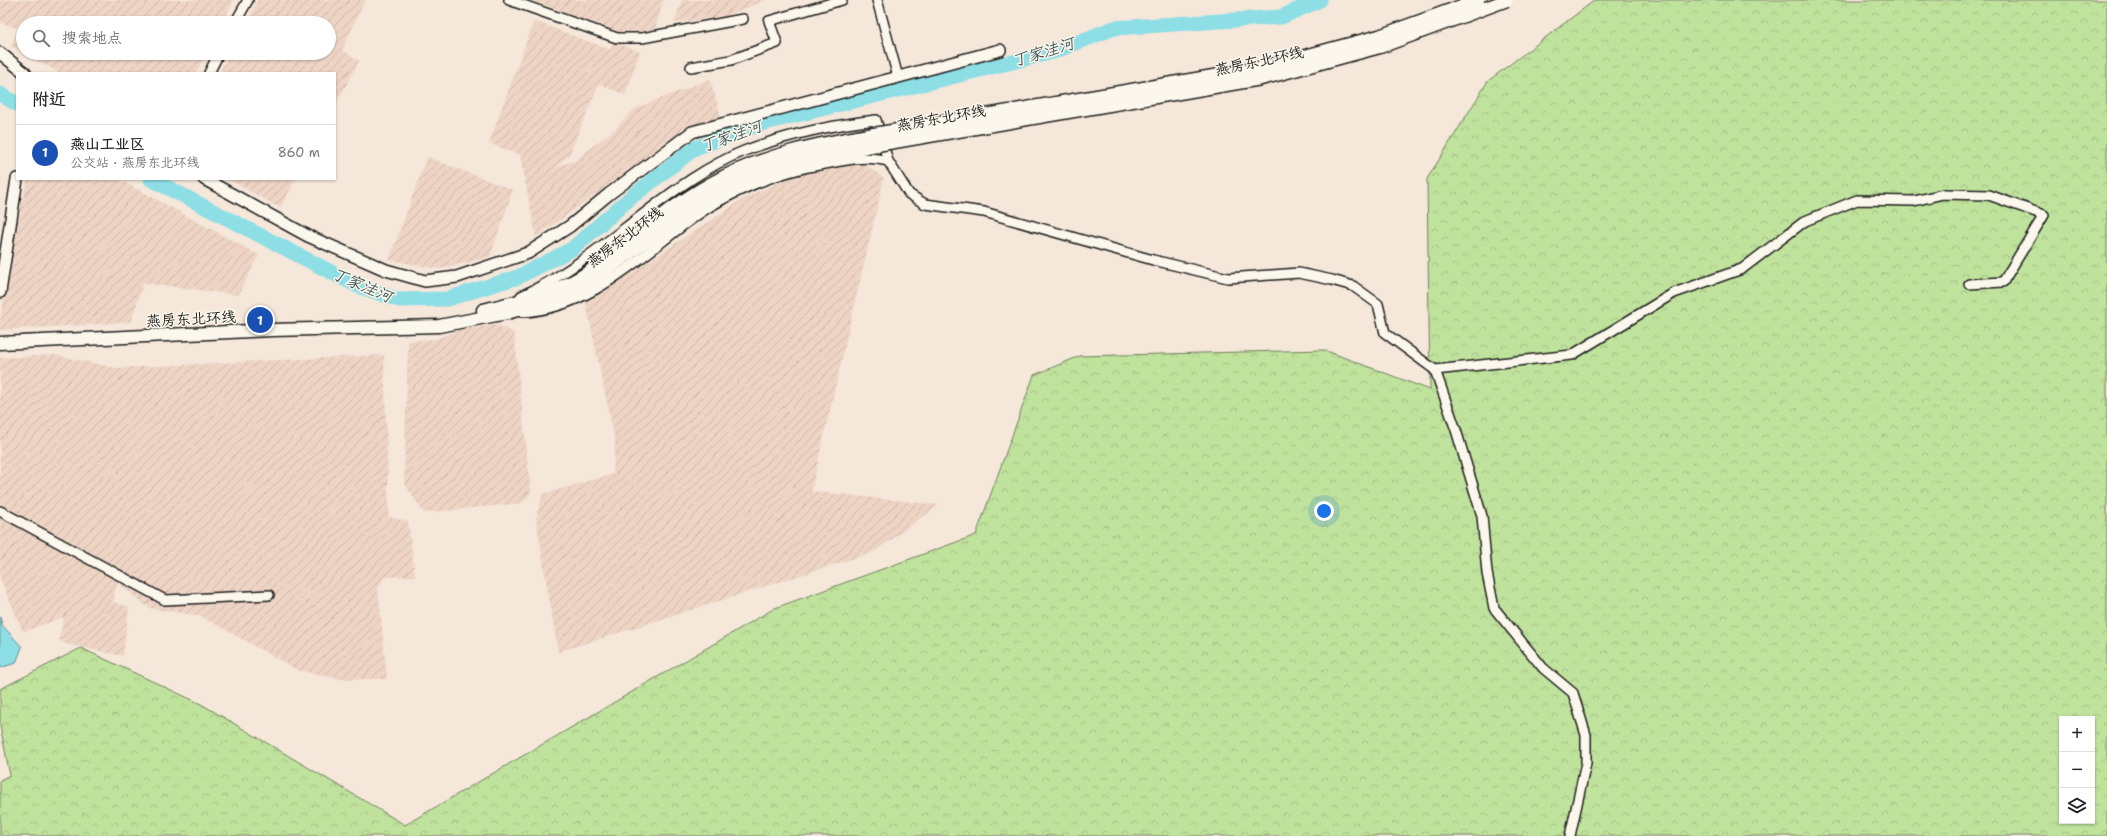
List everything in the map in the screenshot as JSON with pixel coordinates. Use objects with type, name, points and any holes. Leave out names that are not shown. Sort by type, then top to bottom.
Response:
[{"type":"main road","name":"燕房东北环线","points":[[0,343],[272,330],[439,326],[502,309],[548,302],[594,280],[680,216],[712,195],[744,179],[808,158],[876,140],[1260,68],[1379,36],[1478,0]]},
{"type":"main road","name":"燕房东北环线","points":[[876,140],[1261,79],[1380,46],[1507,0]]},
{"type":"street","points":[[239,16],[248,0]]},
{"type":"street","points":[[509,0],[617,38],[642,38],[743,19]]},
{"type":"street","points":[[691,67],[731,60],[777,42],[769,21],[842,0]]},
{"type":"street","points":[[876,0],[898,77]]},
{"type":"street","points":[[206,180],[308,236],[386,270],[425,281],[457,277],[528,253],[570,226],[609,194],[692,132],[1000,50]]},
{"type":"street","points":[[0,53],[25,72]]},
{"type":"street","points":[[210,72],[216,60]]},
{"type":"street","points":[[502,309],[553,280],[700,174],[743,152],[793,136],[835,126],[876,120],[888,161],[908,194],[925,204],[984,212],[1153,260],[1228,278],[1299,272],[1354,286],[1378,304],[1384,333],[1435,370],[1456,430],[1482,516],[1487,573],[1494,608],[1543,668],[1573,693],[1586,734],[1586,763],[1570,836]]},
{"type":"street","points":[[502,309],[536,311],[570,302],[614,278],[710,207],[747,188],[781,175],[819,165],[867,157],[888,161]]},
{"type":"street","points":[[0,292],[17,180]]},
{"type":"street","points":[[1435,370],[1572,355],[1674,293],[1742,270],[1805,221],[1857,200],[1914,201],[1943,194],[1989,196],[2044,215],[2002,282],[1969,284]]},
{"type":"street","points":[[0,511],[165,600],[269,595]]},
{"type":"shaded area","points":[[0,0],[234,0],[226,16],[16,16],[16,28],[0,22]]},
{"type":"shaded area","points":[[258,0],[365,0],[342,50],[359,61],[336,104],[336,72],[220,72],[226,60],[336,60],[336,16],[250,16]]},
{"type":"shaded area","points":[[530,0],[664,0],[655,28],[640,35],[619,32]]},
{"type":"shaded area","points":[[682,0],[766,0],[724,17],[674,23]]},
{"type":"shaded area","points":[[534,21],[611,50],[613,41],[640,52],[625,95],[599,84],[569,155],[556,167],[576,160],[616,128],[634,109],[710,79],[721,117],[688,128],[536,237],[520,155],[489,143]]},
{"type":"shaded area","points":[[16,34],[16,49],[11,46]]},
{"type":"shaded area","points":[[36,60],[203,60],[197,72],[58,72]]},
{"type":"shaded area","points":[[427,157],[513,190],[490,257],[439,269],[389,260]]},
{"type":"shaded area","points":[[862,163],[884,178],[811,491],[939,505],[874,552],[558,652],[536,518],[543,494],[613,474],[615,441],[586,303],[744,198],[791,177]]},
{"type":"shaded area","points":[[28,180],[120,180],[259,255],[238,295],[143,283],[131,322],[0,330],[0,321],[17,220]]},
{"type":"shaded area","points":[[230,180],[295,180],[280,208]]},
{"type":"shaded area","points":[[499,325],[514,333],[531,493],[522,503],[424,513],[404,483],[408,341],[436,339],[462,329]]},
{"type":"shaded area","points":[[55,355],[116,368],[384,355],[389,517],[408,521],[415,576],[385,577],[378,588],[387,679],[340,679],[297,670],[201,616],[149,608],[117,582],[113,602],[129,607],[123,656],[66,644],[59,640],[64,617],[23,632],[0,578],[0,358]]},
{"type":"green space","points":[[1595,0],[2107,0],[2107,836],[0,836],[0,780],[10,775],[0,726],[0,689],[81,648],[201,704],[405,825],[775,608],[976,535],[1034,375],[1080,356],[1324,350],[1430,390],[1427,179],[1488,81]]},
{"type":"water","points":[[0,617],[2,625],[22,647],[16,663],[0,668]]},
{"type":"waterway","name":"丁家洼河","points":[[153,180],[358,286],[399,300],[447,299],[518,277],[572,249],[629,199],[695,148],[760,124],[1053,52],[1114,28],[1281,17],[1320,0]]},
{"type":"waterway","name":"丁家洼河","points":[[0,94],[16,103]]},
{"type":"place","name":"燕山工业区","points":[[260,320]]}]
